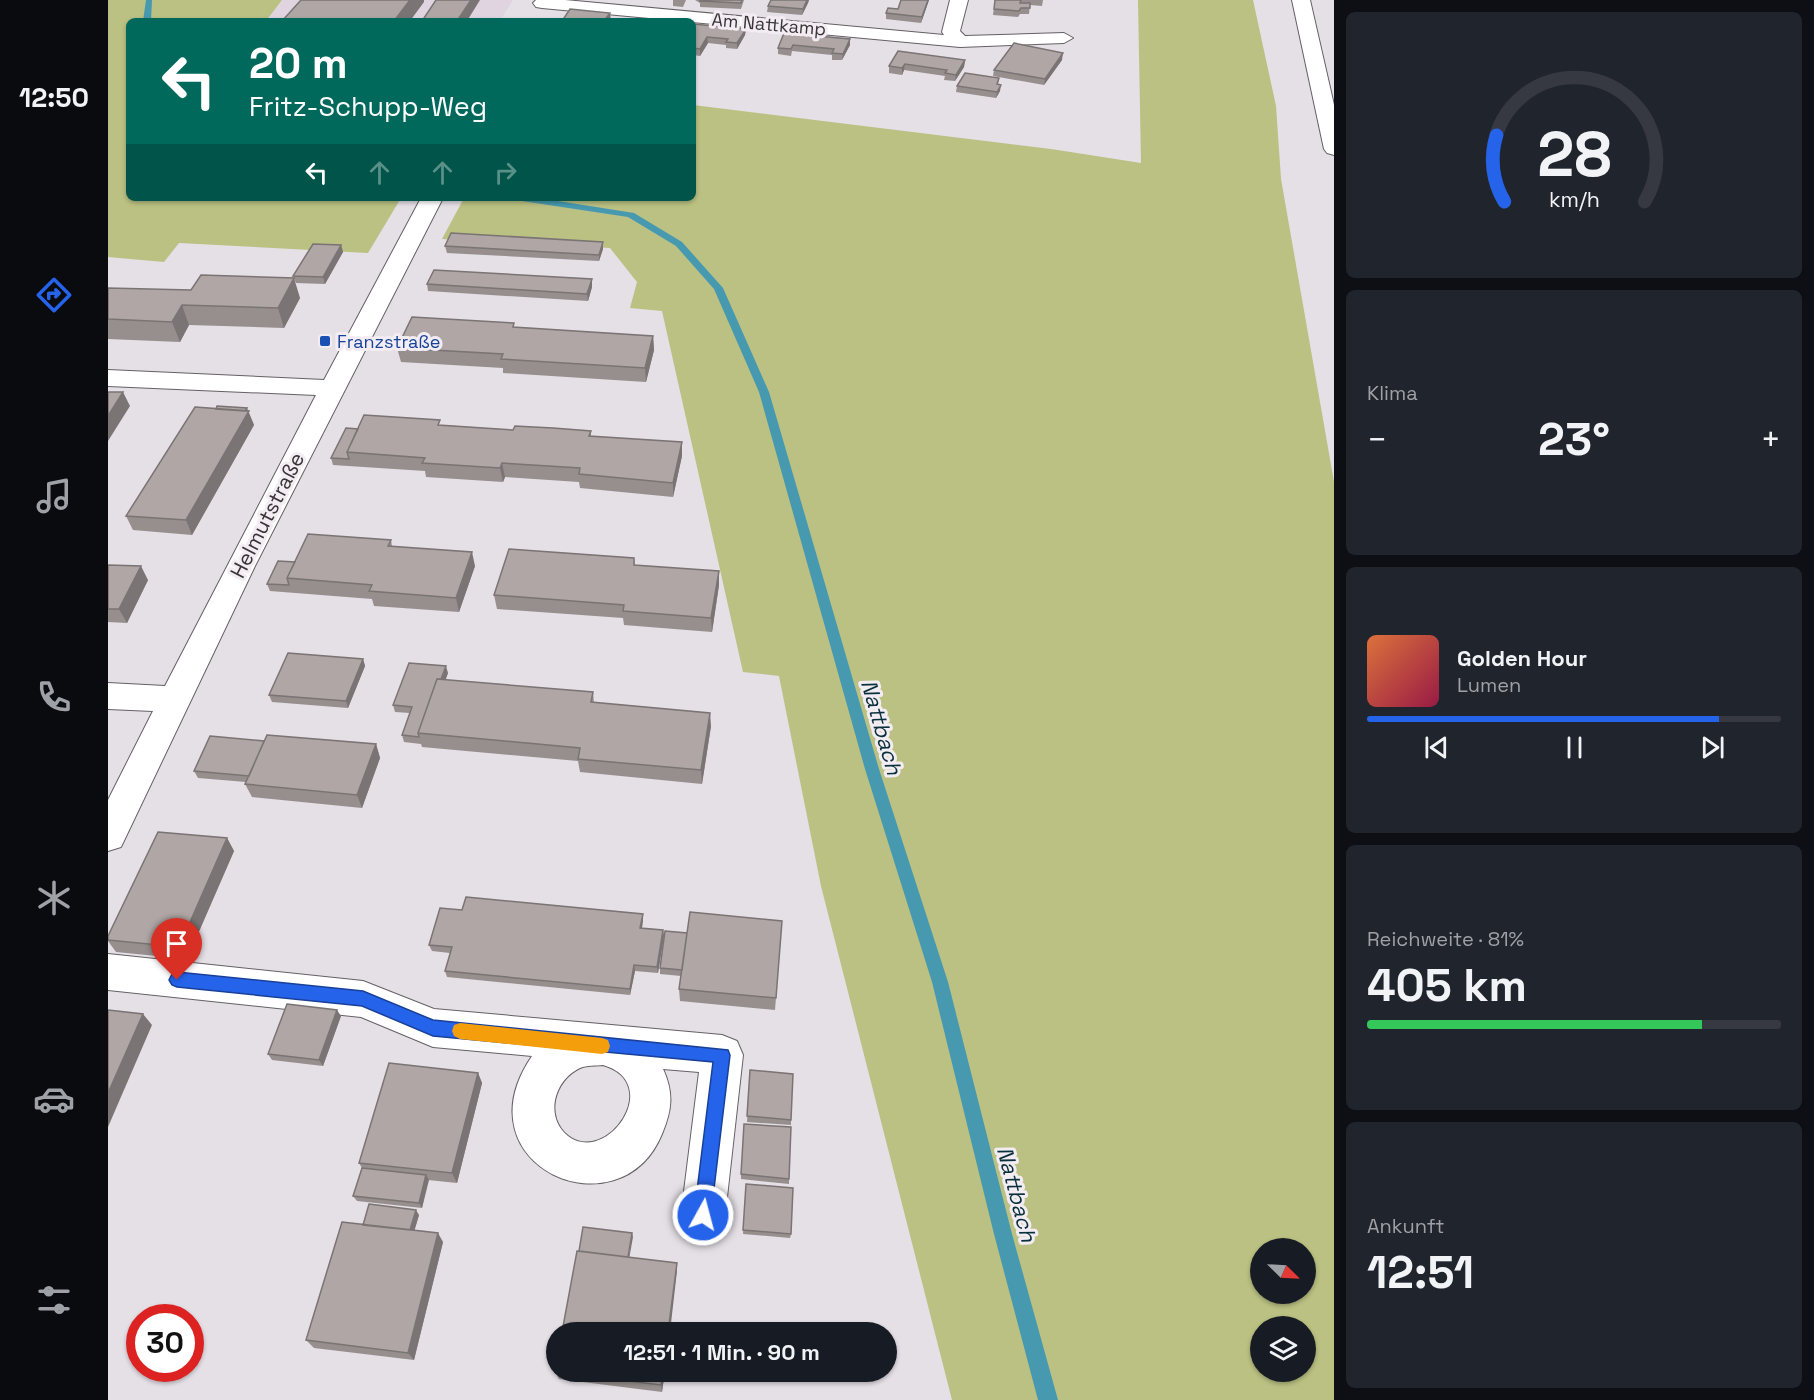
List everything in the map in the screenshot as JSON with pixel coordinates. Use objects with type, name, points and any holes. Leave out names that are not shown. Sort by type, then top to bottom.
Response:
[{"type":"main road","points":[[959,0],[951,32],[960,42]]},
{"type":"main road","points":[[1301,0],[1334,149]]},
{"type":"main road","points":[[534,18],[543,1]]},
{"type":"main road","name":"Am Nattkamp","points":[[543,1],[960,42],[1064,38]]},
{"type":"main road","name":"Helmutstraße","points":[[108,836],[177,699],[240,566],[430,202]]},
{"type":"main road","points":[[108,378],[332,388]]},
{"type":"main road","points":[[108,696],[177,699]]},
{"type":"main road","points":[[108,972],[363,999],[433,1028],[603,1046],[722,1055],[703,1215]]},
{"type":"shaded area","points":[[282,0],[513,0],[502,18],[268,18]]},
{"type":"green space","points":[[108,0],[282,0],[268,18],[126,18],[126,201],[399,201],[368,253],[179,243],[164,262],[108,257]]},
{"type":"green space","points":[[1138,0],[1253,0],[1276,106],[1281,179],[1334,482],[1334,1400],[952,1400],[821,886],[779,676],[743,672],[662,311],[630,308],[637,282],[610,248],[442,239],[462,201],[696,201],[696,105],[1051,149],[1141,163]]},
{"type":"building","points":[[301,0],[410,0],[396,18],[285,18]]},
{"type":"building","points":[[436,0],[471,0],[459,18],[424,18]]},
{"type":"building","points":[[700,0],[742,0],[741,3]]},
{"type":"building","points":[[771,0],[807,0],[803,9],[768,6]]},
{"type":"building","points":[[901,0],[928,0],[922,17],[886,13],[888,8],[898,9]]},
{"type":"building","points":[[995,0],[1021,0],[1020,3],[1030,3],[1030,8],[1021,8],[1019,11],[994,9]]},
{"type":"building","points":[[570,9],[610,13],[606,18],[564,18]]},
{"type":"building","points":[[696,24],[746,29],[737,43],[726,42],[728,39],[707,37],[700,49],[696,48]]},
{"type":"building","points":[[784,33],[850,39],[843,54],[832,53],[834,49],[793,45],[791,49],[778,48]]},
{"type":"building","points":[[1014,43],[1063,53],[1045,79],[994,70]]},
{"type":"building","points":[[898,51],[965,60],[956,75],[945,73],[947,70],[905,64],[902,68],[889,66]]},
{"type":"building","points":[[965,73],[999,78],[997,84],[1001,85],[997,92],[957,86]]},
{"type":"building","points":[[451,233],[603,242],[599,255],[445,246]]},
{"type":"building","points":[[313,244],[341,245],[323,277],[293,276]]},
{"type":"building","points":[[434,270],[592,279],[587,294],[427,284]]},
{"type":"building","points":[[201,275],[294,278],[278,308],[182,305],[172,322],[108,319],[108,288],[191,290]]},
{"type":"building","points":[[412,317],[514,323],[513,327],[653,336],[645,368],[501,359],[503,354],[397,348]]},
{"type":"building","points":[[108,392],[123,392],[108,416]]},
{"type":"building","points":[[217,406],[247,408],[245,411],[216,409]]},
{"type":"building","points":[[195,407],[249,411],[186,520],[126,516]]},
{"type":"building","points":[[364,415],[440,420],[438,425],[513,430],[515,426],[553,428],[591,431],[589,436],[682,442],[673,483],[579,474],[580,468],[502,463],[500,468],[422,463],[425,458],[347,452]]},
{"type":"building","points":[[346,428],[358,429],[347,452],[349,459],[331,458]]},
{"type":"building","points":[[308,534],[391,540],[388,546],[472,552],[456,598],[369,591],[372,585],[287,578]]},
{"type":"building","points":[[509,549],[634,558],[634,565],[719,571],[711,618],[623,611],[624,605],[494,595]]},
{"type":"building","points":[[278,561],[295,562],[287,578],[289,585],[267,584]]},
{"type":"building","points":[[108,565],[141,566],[119,609],[108,609]]},
{"type":"building","points":[[288,653],[363,659],[346,701],[269,695]]},
{"type":"building","points":[[409,663],[446,666],[441,679],[437,679],[418,733],[419,737],[402,735],[412,707],[393,705]]},
{"type":"building","points":[[437,679],[593,692],[591,702],[710,713],[701,770],[578,759],[580,748],[418,733]]},
{"type":"building","points":[[267,735],[376,744],[357,795],[245,784]]},
{"type":"building","points":[[210,736],[264,741],[249,776],[194,771]]},
{"type":"building","points":[[158,832],[227,838],[179,947],[108,940],[108,936]]},
{"type":"building","points":[[466,897],[643,914],[640,928],[663,930],[657,967],[634,965],[630,989],[445,971],[452,947],[429,945],[440,908],[462,910]]},
{"type":"building","points":[[690,912],[782,921],[776,998],[679,989]]},
{"type":"building","points":[[665,931],[687,933],[682,970],[660,968]]},
{"type":"building","points":[[287,1004],[337,1010],[319,1060],[268,1054]]},
{"type":"building","points":[[108,1010],[143,1014],[108,1093]]},
{"type":"building","points":[[389,1063],[478,1073],[452,1173],[359,1163]]},
{"type":"building","points":[[750,1070],[793,1074],[791,1120],[747,1116]]},
{"type":"building","points":[[744,1124],[791,1127],[789,1179],[741,1174]]},
{"type":"building","points":[[362,1168],[426,1175],[419,1203],[353,1196]]},
{"type":"building","points":[[746,1184],[793,1188],[791,1234],[743,1230]]},
{"type":"building","points":[[369,1204],[416,1210],[410,1230],[363,1225]]},
{"type":"building","points":[[342,1222],[438,1233],[408,1353],[306,1340]]},
{"type":"building","points":[[583,1227],[632,1233],[628,1257],[579,1251]]},
{"type":"building","points":[[577,1251],[677,1263],[669,1322],[564,1322]]},
{"type":"building","points":[[637,1382],[661,1382],[661,1385]]},
{"type":"waterway","name":"Nattbach","points":[[147,18],[149,0]]},
{"type":"waterway","name":"Nattbach","points":[[541,201],[631,215],[679,244],[718,288],[764,392],[872,769],[940,982],[1003,1234],[1048,1400]]},
{"type":"slow traffic","points":[[460,1031],[602,1046]]},
{"type":"place","name":"Franzstraße","points":[[325,341]]},
{"type":"route","points":[[177,980],[363,999],[433,1028],[603,1046],[722,1055],[703,1215]]}]
